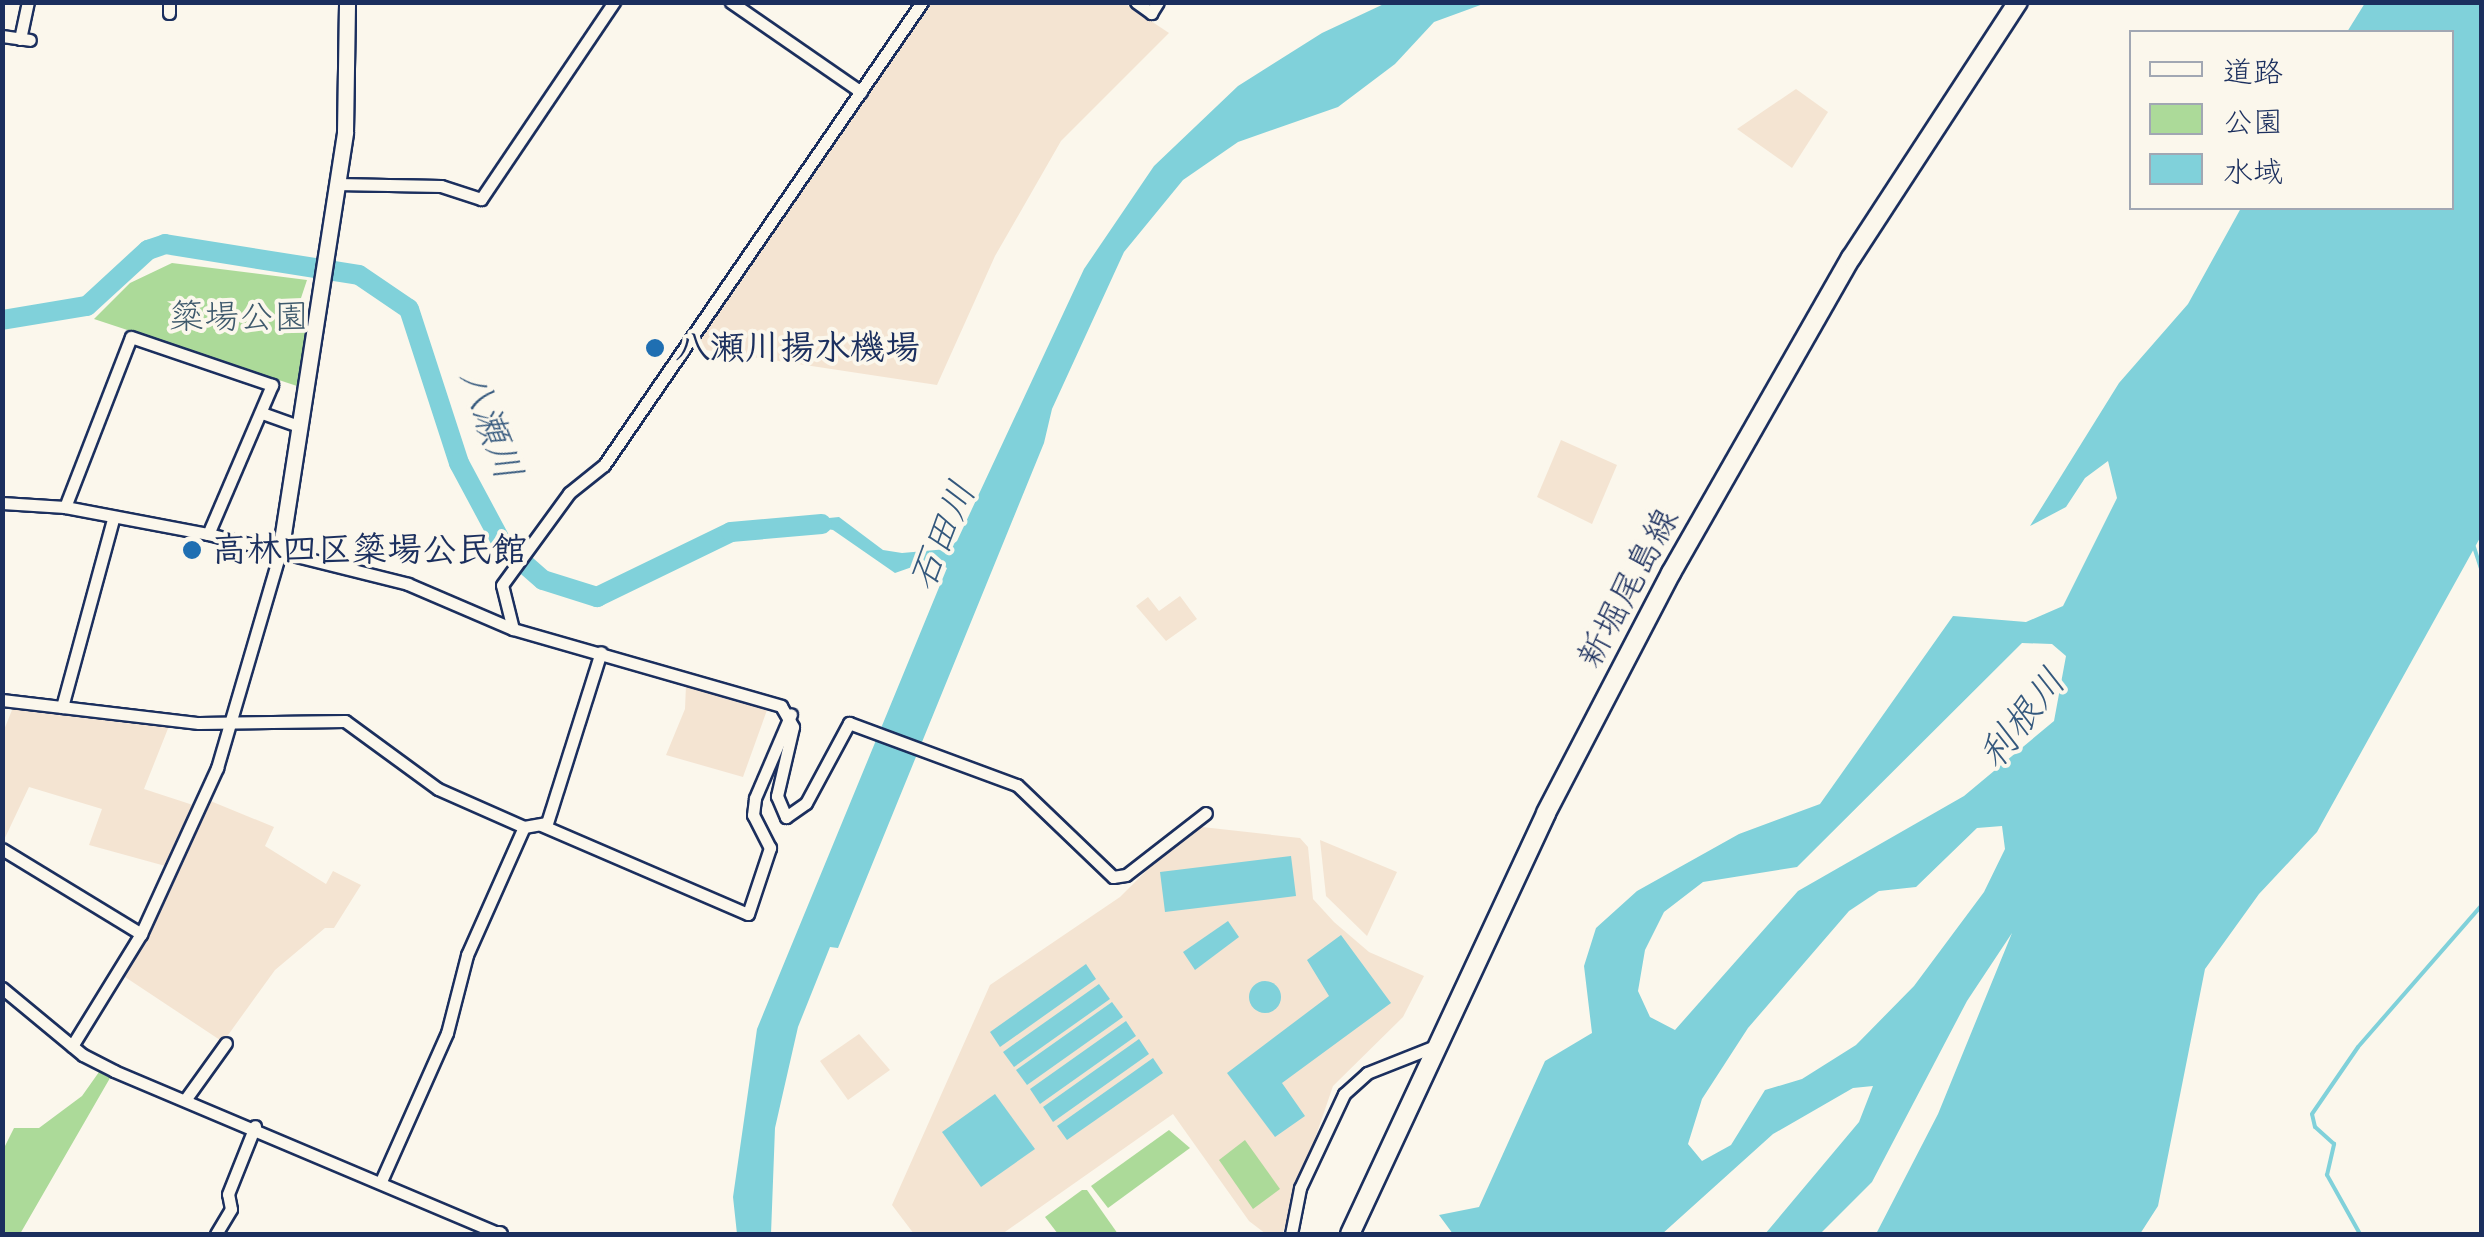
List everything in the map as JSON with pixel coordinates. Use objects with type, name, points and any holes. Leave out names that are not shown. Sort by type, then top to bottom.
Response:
[{"type":"main road","name":"新堀尾島線","points":[[1350,1234],[1433,1047],[1680,556],[1870,225],[2018,2]]},
{"type":"street","points":[[2,36],[25,39],[28,2]]},
{"type":"street","points":[[72,1046],[141,934],[234,721],[280,553],[346,109],[347,2]]},
{"type":"street","points":[[336,184],[441,186],[481,200],[614,2]]},
{"type":"street","points":[[731,2],[860,92]]},
{"type":"street","points":[[513,629],[501,596],[508,578],[568,494],[604,465],[922,2]]},
{"type":"street","points":[[1136,2],[1152,13],[1158,2]]},
{"type":"street","points":[[65,507],[131,337],[272,384],[208,534]]},
{"type":"street","points":[[262,413],[301,427]]},
{"type":"street","points":[[2,503],[65,507],[113,520],[208,534],[427,590],[513,629],[601,652],[790,714]]},
{"type":"street","points":[[62,708],[113,520]]},
{"type":"street","points":[[2,700],[234,721],[345,720],[438,789],[524,827],[547,823],[601,652]]},
{"type":"street","points":[[790,714],[792,738],[777,796],[786,816],[806,803],[846,724],[863,726],[930,756],[1018,785],[1112,877],[1126,875],[1206,813]]},
{"type":"street","points":[[539,824],[748,914],[770,848],[753,814],[754,798],[790,714]]},
{"type":"street","points":[[382,1179],[447,1033],[466,955],[524,827]]},
{"type":"street","points":[[2,848],[141,934]]},
{"type":"street","points":[[2,988],[72,1046],[184,1100],[382,1179],[498,1234]]},
{"type":"street","points":[[184,1100],[226,1043]]},
{"type":"street","points":[[1290,1234],[1300,1188],[1344,1094],[1368,1073],[1433,1047]]},
{"type":"street","points":[[216,1234],[231,1209],[228,1194],[256,1126]]},
{"type":"shaded area","points":[[929,3],[1124,3],[1169,33],[1061,141],[995,256],[937,385],[692,348]]},
{"type":"shaded area","points":[[1796,89],[1828,112],[1792,168],[1737,129]]},
{"type":"shaded area","points":[[1561,440],[1617,465],[1592,524],[1537,497]]},
{"type":"shaded area","points":[[1180,596],[1197,619],[1166,641],[1136,606],[1148,597],[1159,611]]},
{"type":"shaded area","points":[[686,685],[767,710],[743,777],[666,755],[685,709]]},
{"type":"shaded area","points":[[14,705],[169,726],[144,789],[196,806],[169,867],[89,845],[102,809],[29,787],[3,842],[2,735]]},
{"type":"shaded area","points":[[208,800],[274,827],[265,846],[326,884],[333,871],[361,885],[334,928],[325,928],[275,970],[223,1042],[122,975]]},
{"type":"shaded area","points":[[1202,827],[1300,838],[1308,847],[1313,899],[1369,952],[1424,976],[1403,1017],[1333,1086],[1283,1232],[1266,1234],[1249,1221],[1173,1114],[1002,1234],[914,1234],[892,1205],[990,985],[1120,897],[1184,833]]},
{"type":"shaded area","points":[[1320,840],[1397,872],[1367,936],[1326,896]]},
{"type":"shaded area","points":[[859,1034],[890,1070],[848,1100],[820,1061]]},
{"type":"green space","name":"簗場公園","points":[[172,263],[307,280],[293,322],[308,330],[300,387],[94,319],[130,283]]},
{"type":"green space","points":[[99,1072],[110,1078],[20,1234],[3,1234],[3,1150],[14,1128],[39,1128],[82,1096]]},
{"type":"green space","points":[[1169,1130],[1190,1148],[1108,1208],[1091,1186]]},
{"type":"green space","points":[[1245,1140],[1280,1189],[1253,1209],[1219,1160]]},
{"type":"green space","points":[[1087,1190],[1118,1234],[1058,1234],[1045,1217]]},
{"type":"water","points":[[1386,3],[1486,3],[1434,22],[1395,64],[1338,107],[1238,142],[1183,180],[1124,252],[1052,409],[1044,443],[838,948],[830,947],[798,1027],[775,1128],[771,1234],[737,1234],[733,1197],[757,1029],[947,568],[932,560],[895,573],[833,530],[788,522],[839,517],[883,550],[902,553],[947,549],[957,541],[1084,269],[1154,166],[1238,86],[1322,33]]},
{"type":"water","points":[[2365,3],[2481,3],[2481,536],[2317,832],[2259,894],[2205,969],[2158,1206],[2140,1234],[1876,1234],[1938,1114],[2012,933],[1967,1001],[1872,1182],[1820,1234],[1765,1234],[1859,1122],[1873,1086],[1853,1088],[1773,1134],[1662,1234],[1453,1234],[1439,1215],[1479,1207],[1545,1061],[1592,1033],[1584,966],[1596,928],[1637,891],[1739,834],[1820,804],[1953,616],[2026,622],[2063,606],[2117,498],[2108,461],[2085,478],[2066,507],[2030,526],[2119,383],[2188,304],[2240,210],[2454,210],[2454,30],[2348,30]],"holes":[[[2022,643],[2052,644],[2066,656],[2054,721],[1964,796],[1798,891],[1675,1030],[1650,1017],[1638,991],[1645,950],[1664,912],[1703,882],[1797,867]],[[2002,826],[2005,849],[1984,892],[1914,986],[1856,1045],[1802,1079],[1765,1090],[1731,1145],[1702,1161],[1688,1144],[1702,1099],[1748,1028],[1849,911],[1879,891],[1916,887],[1977,828]]]},
{"type":"water","points":[[1291,856],[1296,896],[1165,912],[1160,872]]},
{"type":"water","points":[[1228,921],[1239,937],[1195,970],[1183,952]]},
{"type":"water","points":[[1341,935],[1391,1003],[1282,1083],[1305,1116],[1275,1137],[1227,1073],[1329,996],[1307,960]]},
{"type":"water","points":[[1086,964],[1096,979],[1000,1047],[990,1032]]},
{"type":"water","points":[[1265,981],[1276,986],[1281,997],[1276,1008],[1265,1013],[1254,1008],[1249,997],[1254,986]]},
{"type":"water","points":[[1099,984],[1110,999],[1014,1067],[1003,1052]]},
{"type":"water","points":[[1112,1002],[1123,1017],[1027,1085],[1016,1070]]},
{"type":"water","points":[[1126,1021],[1136,1036],[1040,1104],[1030,1089]]},
{"type":"water","points":[[1139,1039],[1149,1054],[1053,1122],[1043,1107]]},
{"type":"water","points":[[1153,1058],[1163,1073],[1067,1140],[1057,1126]]},
{"type":"water","points":[[995,1094],[1035,1149],[981,1187],[942,1132]]},
{"type":"waterway","name":"八瀬川","points":[[2,320],[87,306],[148,250],[165,244],[359,275],[409,309],[459,463],[503,545],[543,580],[597,597],[731,532],[822,524]]},
{"type":"waterway","points":[[2474,547],[2482,571]]},
{"type":"waterway","points":[[2360,1234],[2327,1175],[2334,1144],[2315,1127],[2312,1114],[2358,1047],[2482,905]]},
{"type":"place","name":"八瀬川揚水機場","points":[[655,348]]},
{"type":"place","name":"高林四区簗場公民館","points":[[192,550]]},
{"type":"water label","name":"石田川","points":[[943,536]]},
{"type":"water label","name":"利根川","points":[[2023,719]]}]
